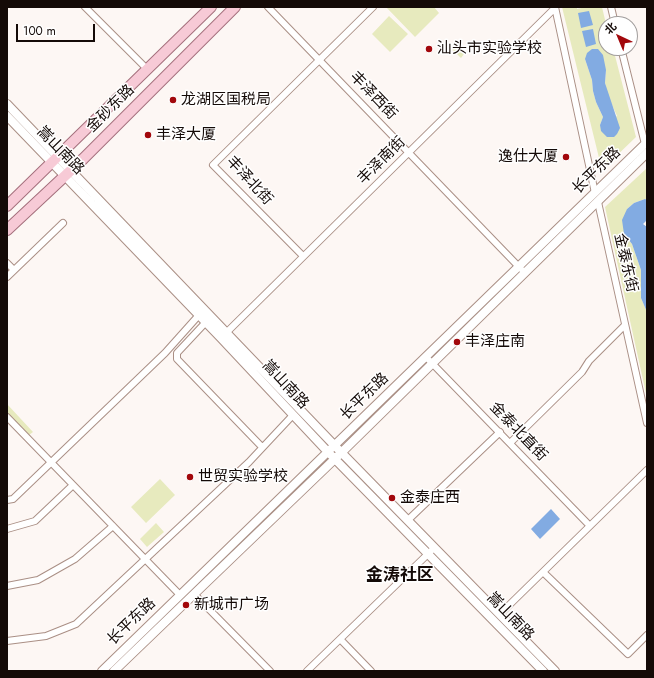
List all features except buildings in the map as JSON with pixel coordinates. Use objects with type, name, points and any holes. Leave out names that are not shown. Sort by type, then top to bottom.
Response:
[{"type":"main road","name":"金砂东路","points":[[7,206],[211,7]]},
{"type":"main road","name":"金砂东路","points":[[7,230],[67,173],[235,7]]},
{"type":"street","points":[[85,7],[147,69]]},
{"type":"street","name":"丰泽西街","points":[[268,7],[522,270]]},
{"type":"street","name":"丰泽北街","points":[[304,256],[213,164],[373,7]]},
{"type":"street","points":[[555,8],[595,193]]},
{"type":"street","name":"丰泽南街","points":[[227,332],[555,8]]},
{"type":"street","points":[[623,56],[646,143]]},
{"type":"street","name":"嵩山南路","points":[[7,104],[54,159],[293,415],[543,671]]},
{"type":"street","name":"嵩山南路","points":[[7,116],[54,159]]},
{"type":"street","name":"长平东路","points":[[114,671],[335,459],[430,360],[522,270],[595,193],[646,143]]},
{"type":"street","name":"长平东路","points":[[522,270],[598,202],[647,153]]},
{"type":"street","name":"嵩山南路","points":[[67,173],[227,332],[335,446],[556,671]]},
{"type":"street","name":"金泰东街","points":[[598,202],[647,423]]},
{"type":"street","points":[[7,277],[63,223]]},
{"type":"street","points":[[7,263],[14,270]]},
{"type":"street","points":[[7,500],[13,499],[165,353],[199,315]]},
{"type":"street","points":[[206,322],[177,353],[178,359],[262,447]]},
{"type":"street","points":[[510,443],[582,372],[589,361],[625,325]]},
{"type":"street","name":"长平东路","points":[[102,671],[328,452],[430,360]]},
{"type":"street","name":"金泰北直街","points":[[430,360],[590,526]]},
{"type":"street","points":[[7,641],[46,636],[76,624],[249,462],[293,415]]},
{"type":"street","points":[[7,417],[180,595]]},
{"type":"street","points":[[408,520],[500,432]]},
{"type":"street","points":[[500,614],[647,470]]},
{"type":"street","points":[[7,529],[35,520],[73,485]]},
{"type":"street","points":[[7,586],[38,580],[75,559],[113,526]]},
{"type":"street","points":[[307,671],[435,547]]},
{"type":"street","points":[[543,572],[628,654],[647,635]]},
{"type":"street","points":[[194,594],[270,671]]},
{"type":"street","points":[[340,639],[371,671]]},
{"type":"green space","points":[[386,7],[434,7],[439,13],[415,37]]},
{"type":"green space","points":[[562,7],[577,7],[577,9],[586,7],[602,7],[604,16],[598,16],[598,56],[615,56],[636,137],[608,164],[601,166]],"holes":[[[585,59],[606,70],[605,83],[608,96],[617,116],[600,125],[603,117],[596,102],[592,80]]]},
{"type":"green space","points":[[389,16],[408,34],[390,52],[372,34]]},
{"type":"green space","points":[[456,45],[464,54],[461,58],[452,49]]},
{"type":"green space","points":[[647,168],[647,200],[645,199],[634,203],[627,209],[624,234],[632,244],[641,270],[641,298],[647,312],[647,398],[605,207]]},
{"type":"green space","points":[[7,404],[33,432],[29,435],[7,414]]},
{"type":"green space","points":[[160,479],[175,495],[146,523],[131,507]]},
{"type":"green space","points":[[156,523],[164,532],[147,547],[140,539]]},
{"type":"water","points":[[589,11],[593,25],[581,28],[578,13]]},
{"type":"water","points":[[593,29],[596,44],[586,47],[582,31]]},
{"type":"water","points":[[592,49],[598,49],[598,56],[603,56],[606,70],[605,83],[620,128],[614,137],[607,137],[601,131],[600,125],[603,117],[596,102],[592,80],[585,59],[587,53]]},
{"type":"water","points":[[645,199],[647,200],[647,222],[646,221],[643,224],[647,227],[647,312],[641,298],[641,270],[632,244],[624,234],[622,220],[627,209],[634,203]]},
{"type":"water","points":[[551,509],[560,519],[540,539],[531,529]]},
{"type":"place","name":"汕头市实验学校","points":[[429,49]]},
{"type":"place","name":"龙湖区国税局","points":[[173,100]]},
{"type":"place","name":"丰泽大厦","points":[[148,135]]},
{"type":"place","name":"逸仕大厦","points":[[566,157]]},
{"type":"place","name":"丰泽庄南","points":[[457,342]]},
{"type":"place","name":"世贸实验学校","points":[[190,477]]},
{"type":"place","name":"金泰庄西","points":[[392,498]]},
{"type":"place","name":"新城市广场","points":[[186,605]]},
{"type":"district","name":"金涛社区","points":[[400,576]]}]
